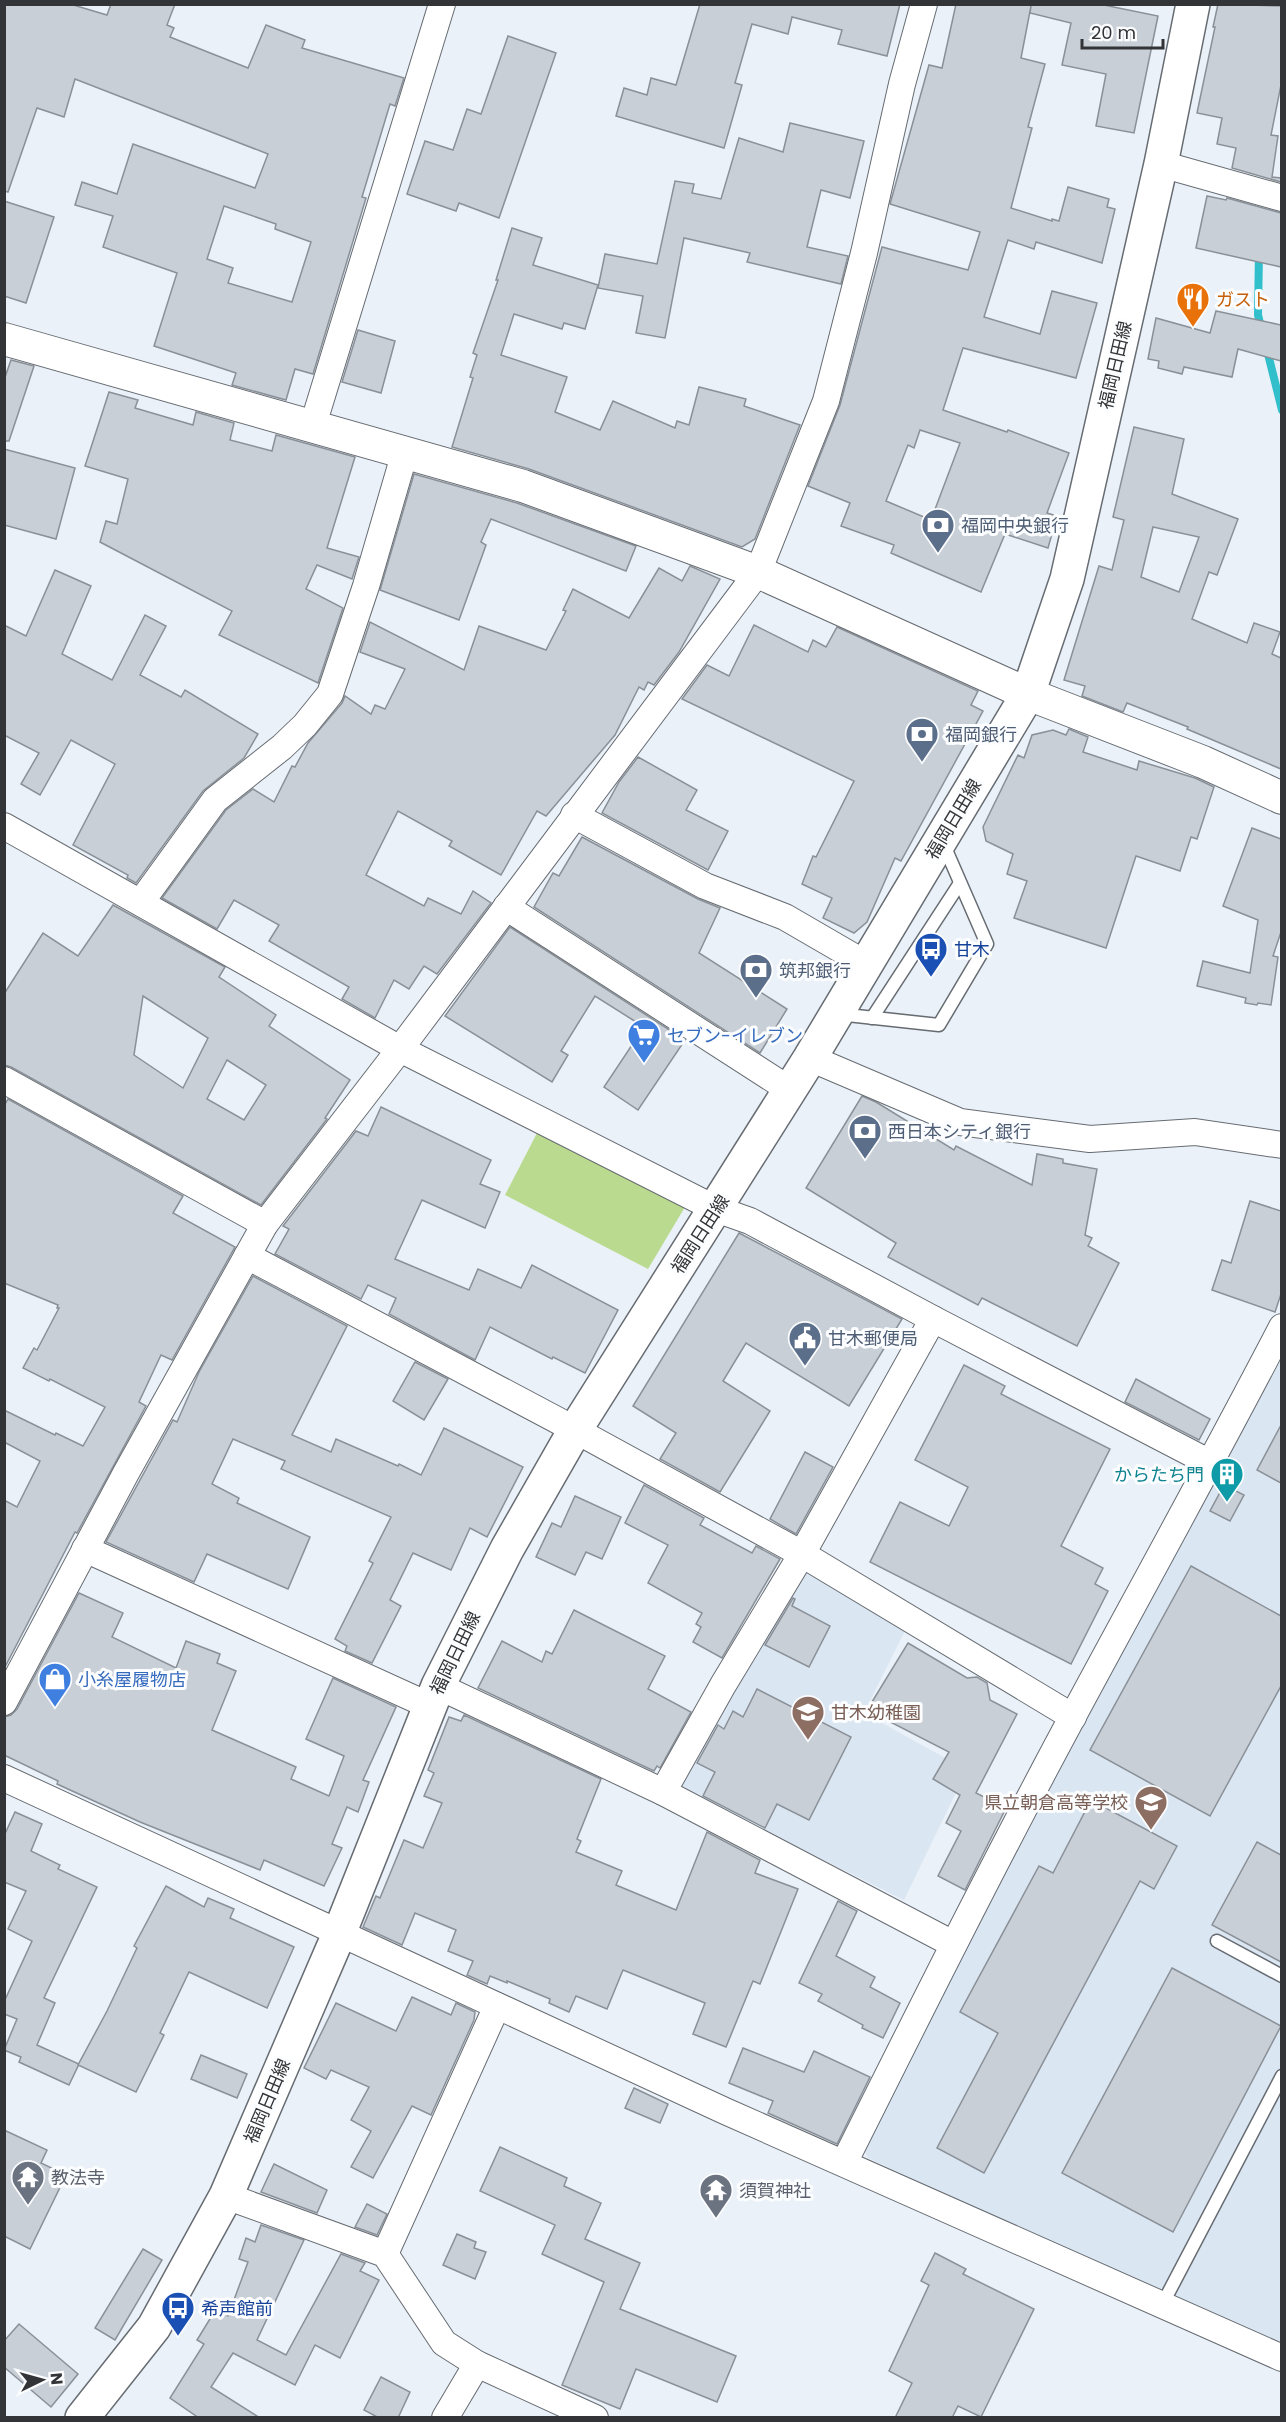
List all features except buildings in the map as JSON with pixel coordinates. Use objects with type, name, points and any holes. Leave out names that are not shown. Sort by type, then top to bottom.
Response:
[{"type":"main road","name":"福岡日田線","points":[[82,2418],[154,2327],[226,2196],[339,1934],[434,1696],[507,1549],[575,1430],[810,1058],[1028,694],[1067,579],[1161,164],[1193,4]]},
{"type":"street","points":[[313,425],[442,4]]},
{"type":"street","points":[[4,1702],[85,1549],[265,1224],[400,1049],[758,572],[826,401],[864,253],[902,84],[924,4]]},
{"type":"street","points":[[1161,164],[1281,198]]},
{"type":"street","points":[[4,339],[523,486],[758,572],[1028,694],[1203,762],[1281,798]]},
{"type":"street","points":[[141,902],[215,800],[282,747],[305,725],[330,694],[366,586],[405,452]]},
{"type":"street","points":[[574,815],[705,886],[785,917],[866,964]]},
{"type":"street","points":[[4,826],[400,1049],[716,1209],[750,1221],[1212,1464]]},
{"type":"street","points":[[506,907],[790,1090]]},
{"type":"street","points":[[810,1058],[960,1122],[1090,1139],[1195,1132],[1281,1145]]},
{"type":"street","points":[[4,1080],[265,1224]]},
{"type":"street","points":[[247,1256],[575,1430],[802,1554],[1073,1716]]},
{"type":"street","points":[[663,1792],[802,1554],[933,1319]]},
{"type":"street","points":[[844,2163],[953,1944],[1073,1716],[1212,1464],[1281,1327]]},
{"type":"street","points":[[85,1549],[663,1792],[953,1944]]},
{"type":"street","points":[[4,1778],[496,2006],[1281,2358]]},
{"type":"street","points":[[385,2254],[496,2006]]},
{"type":"street","points":[[226,2196],[385,2254],[444,2343],[477,2364],[595,2418]]},
{"type":"street","points":[[445,2418],[477,2364]]},
{"type":"lane","points":[[837,1014],[939,1026],[987,944],[941,839]]},
{"type":"lane","points":[[872,1018],[960,883]]},
{"type":"lane","points":[[1217,1941],[1281,1976]]},
{"type":"lane","points":[[1162,2305],[1281,2076]]},
{"type":"shaded area","name":"県立朝倉高等学校","points":[[1281,1357],[1281,2349],[868,2158],[862,2146],[997,1874]]},
{"type":"shaded area","name":"甘木幼稚園","points":[[806,1565],[908,1625],[864,1713],[967,1770],[904,1900],[675,1786]]},
{"type":"green space","points":[[537,1133],[685,1207],[648,1269],[505,1195]]},
{"type":"waterway","points":[[1280,33],[1282,18]]},
{"type":"waterway","points":[[1259,251],[1258,315],[1262,331]]},
{"type":"waterway","points":[[1266,346],[1282,410]]},
{"type":"place","name":"ガスト","points":[[1193,328]]},
{"type":"place","name":"福岡中央銀行","points":[[938,554]]},
{"type":"place","name":"福岡銀行","points":[[922,763]]},
{"type":"place","name":"甘木","points":[[931,978]]},
{"type":"place","name":"筑邦銀行","points":[[756,999]]},
{"type":"place","name":"セブン-イレブン","points":[[644,1064]]},
{"type":"place","name":"西日本シティ銀行","points":[[865,1160]]},
{"type":"place","name":"甘木郵便局","points":[[805,1367]]},
{"type":"place","name":"からたち門","points":[[1227,1503]]},
{"type":"place","name":"小糸屋履物店","points":[[55,1708]]},
{"type":"place","name":"甘木幼稚園","points":[[808,1741]]},
{"type":"place","name":"県立朝倉高等学校","points":[[1151,1831]]},
{"type":"place","name":"教法寺","points":[[28,2206]]},
{"type":"place","name":"須賀神社","points":[[716,2219]]},
{"type":"place","name":"希声館前","points":[[178,2337]]}]
